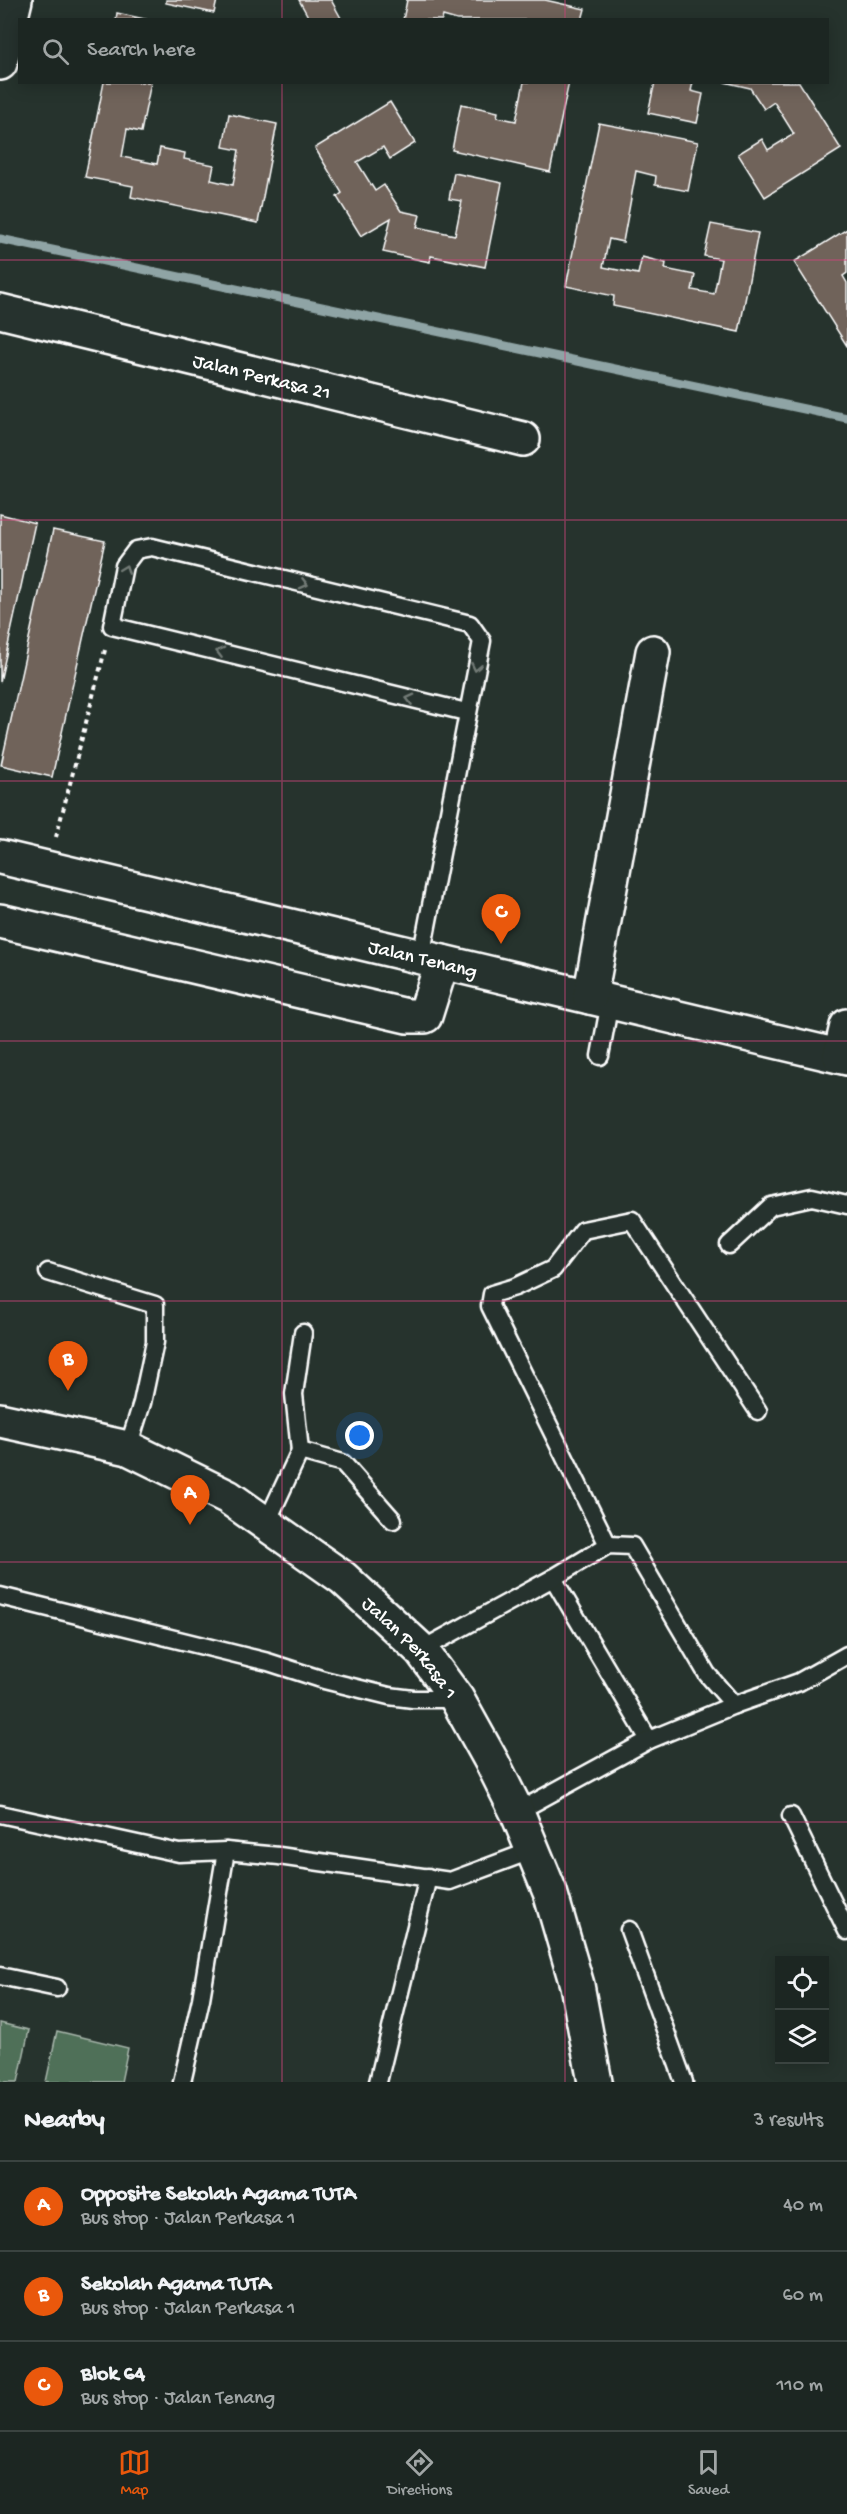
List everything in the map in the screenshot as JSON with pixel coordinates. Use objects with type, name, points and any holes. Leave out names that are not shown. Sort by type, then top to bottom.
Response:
[{"type":"street","points":[[0,63],[15,0]]},
{"type":"street","name":"Jalan Perkasa 21","points":[[0,311],[523,439]]},
{"type":"street","points":[[600,1000],[653,652]]},
{"type":"street","name":"Jalan Tenang","points":[[0,857],[600,1000],[845,1047]]},
{"type":"street","points":[[0,921],[407,1016],[425,1016],[431,960]]},
{"type":"street","name":"Jalan Perkasa 1","points":[[0,1420],[128,1448],[228,1497],[343,1578],[421,1650],[457,1699],[517,1812],[550,1892],[577,1986],[595,2082]]},
{"type":"lane","points":[[431,960],[466,712],[482,641],[470,624],[152,547],[136,550],[123,566],[111,626],[466,712]]},
{"type":"lane","points":[[600,1000],[600,1056]]},
{"type":"lane","points":[[729,1245],[771,1206],[812,1197],[847,1205]]},
{"type":"lane","points":[[608,1545],[490,1306],[492,1294],[515,1287],[553,1269],[583,1230],[632,1220],[758,1411]]},
{"type":"lane","points":[[48,1272],[155,1305],[155,1342],[142,1403],[128,1448]]},
{"type":"lane","points":[[266,1524],[300,1451],[294,1394],[303,1333]]},
{"type":"lane","points":[[300,1451],[343,1463],[393,1520]]},
{"type":"lane","points":[[421,1650],[553,1578],[608,1545],[632,1546],[708,1674],[734,1705]]},
{"type":"lane","points":[[553,1578],[649,1740]]},
{"type":"lane","points":[[0,1596],[268,1662],[324,1680],[389,1696],[413,1699],[457,1699]]},
{"type":"lane","points":[[517,1812],[649,1740],[734,1705],[800,1682],[847,1654]]},
{"type":"lane","points":[[0,1814],[179,1853],[226,1851],[279,1856],[450,1881],[533,1850]]},
{"type":"lane","points":[[791,1816],[847,1931]]},
{"type":"lane","points":[[182,2082],[201,1999],[226,1851]]},
{"type":"lane","points":[[378,2082],[428,1877]]},
{"type":"lane","points":[[629,1930],[684,2082]]},
{"type":"lane","points":[[0,1976],[57,1988]]},
{"type":"path","points":[[48,869],[111,626]]},
{"type":"green space","points":[[0,2023],[29,2030],[18,2082],[0,2082]]},
{"type":"green space","points":[[57,2031],[128,2048],[121,2082],[46,2082]]},
{"type":"building","points":[[166,0],[217,0],[214,13],[166,3]]},
{"type":"building","points":[[299,0],[331,0],[341,18],[309,18]]},
{"type":"building","points":[[407,0],[545,0],[585,9],[583,18],[450,18],[443,16],[442,18],[403,18]]},
{"type":"building","points":[[117,13],[140,18],[116,18]]},
{"type":"building","points":[[104,84],[151,84],[141,132],[127,129],[122,157],[157,164],[160,148],[185,153],[184,159],[214,165],[211,180],[233,185],[239,150],[223,147],[229,114],[277,124],[258,223],[131,197],[133,186],[85,177]]},
{"type":"building","points":[[524,84],[569,84],[550,172],[452,150],[461,104],[498,112],[497,117],[516,121]]},
{"type":"building","points":[[655,84],[693,84],[691,91],[703,94],[697,123],[648,113]]},
{"type":"building","points":[[733,84],[800,84],[841,149],[765,197],[738,154],[762,139],[768,150],[794,134],[774,102],[764,109],[750,88]]},
{"type":"building","points":[[390,102],[415,143],[390,159],[383,147],[357,162],[375,191],[384,185],[401,211],[420,215],[417,227],[455,235],[462,201],[449,199],[454,173],[502,183],[485,267],[431,256],[430,262],[383,252],[391,218],[361,236],[337,197],[342,193],[315,148]]},
{"type":"building","points":[[599,123],[698,142],[688,191],[655,185],[656,176],[636,171],[623,242],[609,239],[603,267],[638,274],[642,257],[666,263],[665,269],[695,275],[692,290],[714,294],[721,259],[704,256],[711,224],[758,233],[739,332],[613,306],[614,296],[566,286]]},
{"type":"building","points":[[847,229],[847,273],[843,276],[847,283],[847,346],[794,262]]},
{"type":"building","points":[[0,514],[35,523],[0,682]]},
{"type":"building","points":[[53,530],[105,541],[52,777],[1,765]]},
{"type":"waterway","points":[[0,239],[847,418]]},
{"type":"place","name":"Blok 64","points":[[501,944]]},
{"type":"place","name":"Sekolah Agama TUTA","points":[[68,1391]]},
{"type":"place","name":"Opposite Sekolah Agama TUTA","points":[[190,1525]]}]
